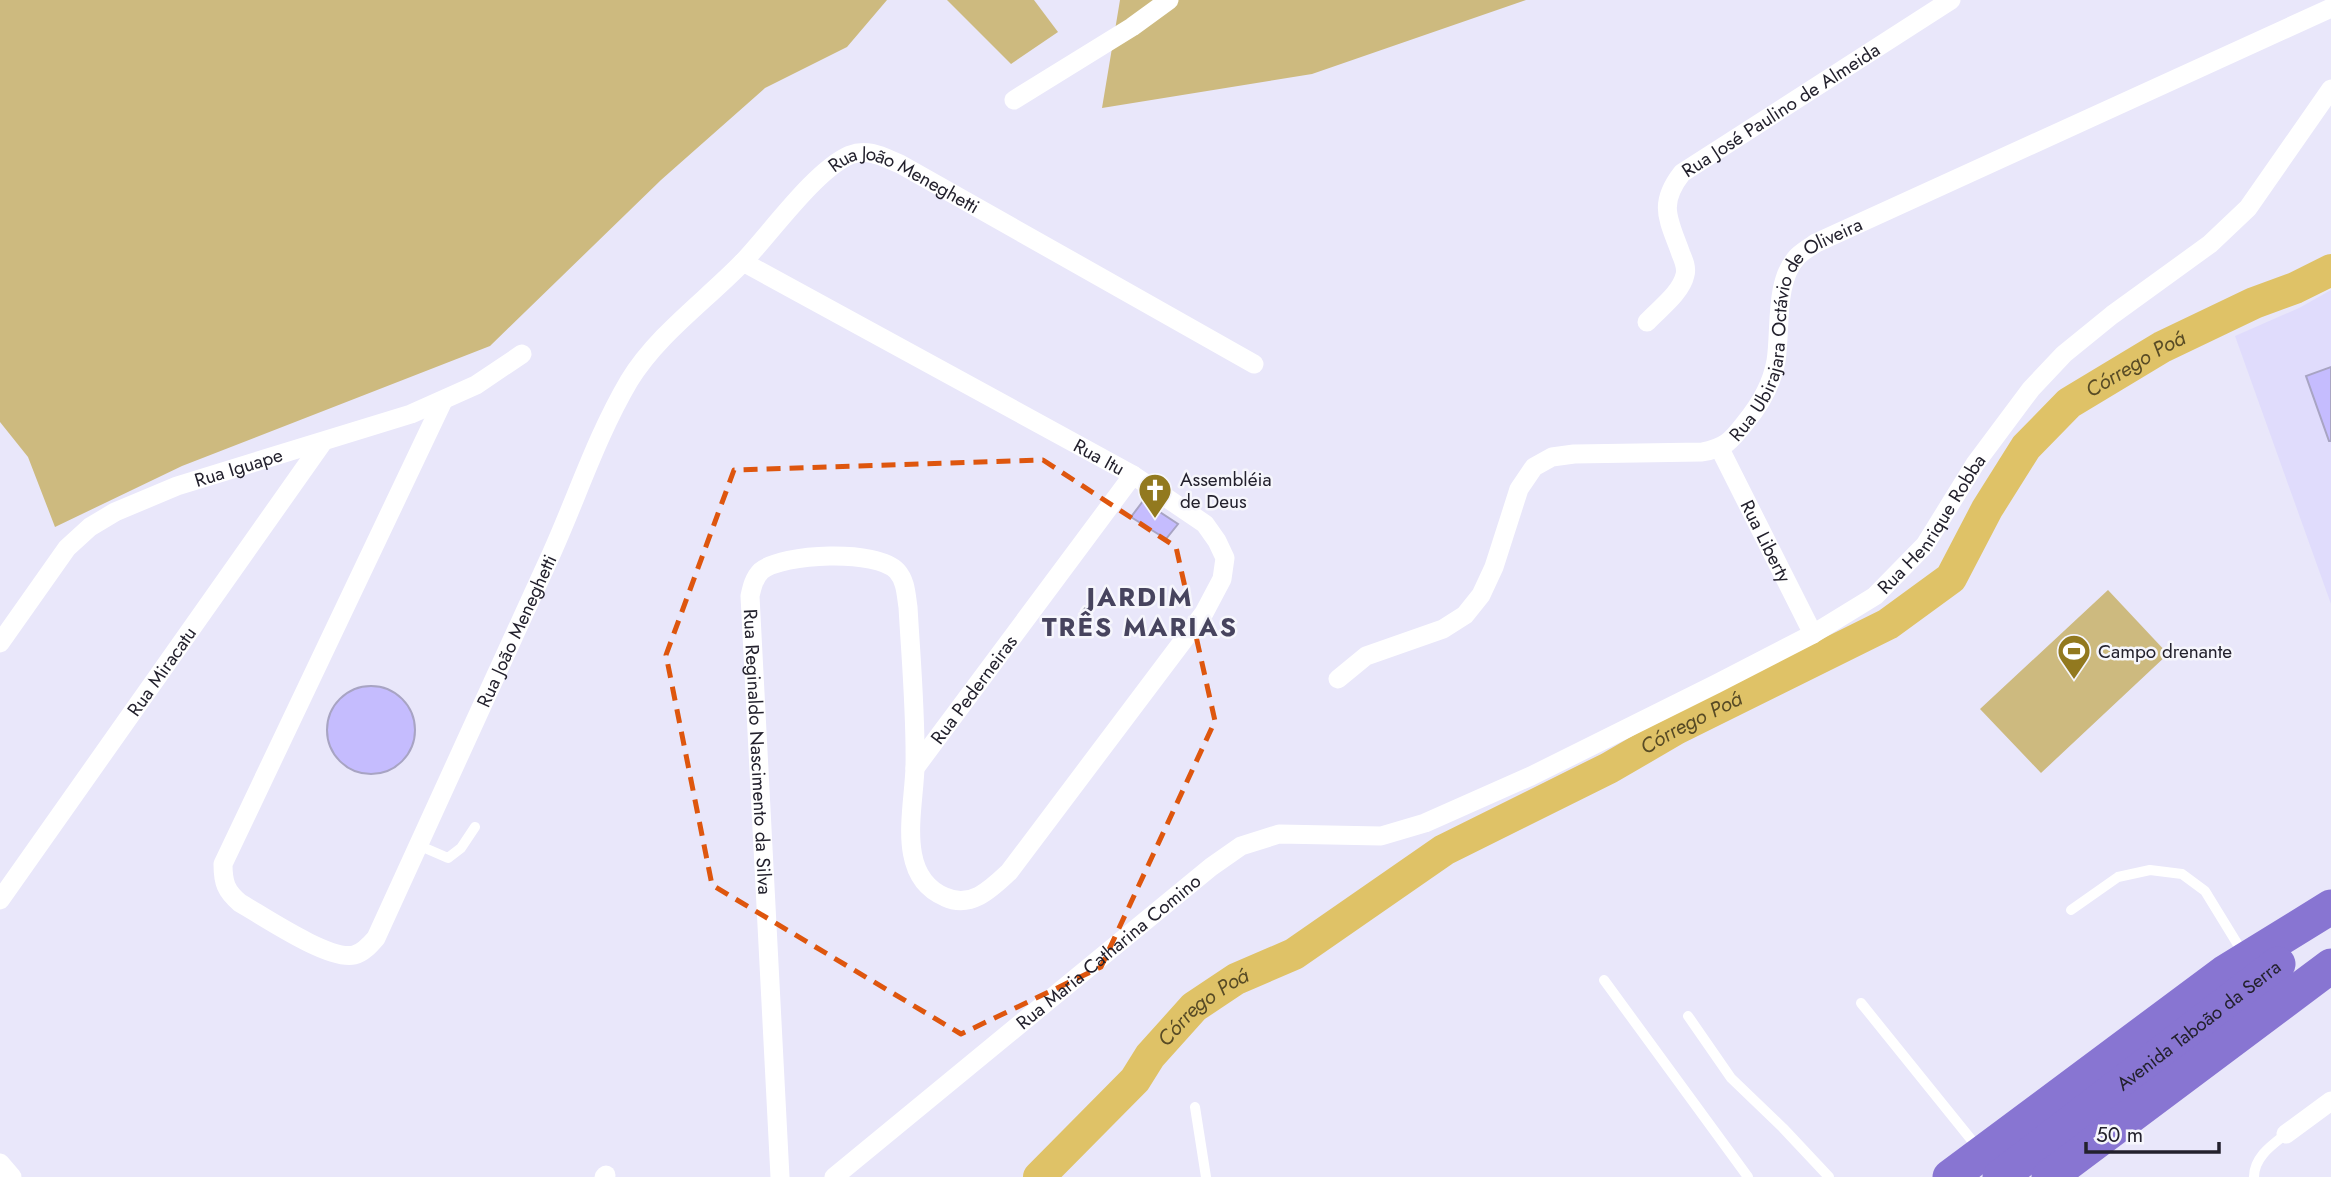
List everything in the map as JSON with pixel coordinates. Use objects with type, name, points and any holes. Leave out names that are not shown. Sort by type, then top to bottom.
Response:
[{"type":"highway","points":[[1950,1177],[1991,1166],[2224,973],[2331,907]]},
{"type":"highway","name":"Avenida Taboão da Serra","points":[[1991,1166],[2331,924]]},
{"type":"highway","name":"Avenida Taboão da Serra","points":[[2049,1177],[2331,966]]},
{"type":"street","points":[[1014,100],[1132,27],[1169,0]]},
{"type":"street","name":"Rua José Paulino de Almeida","points":[[1647,322],[1681,285],[1685,276],[1686,267],[1668,217],[1666,202],[1671,187],[1682,173],[1951,0]]},
{"type":"street","name":"Rua Ubirajara Octávio de Oliveira","points":[[1338,679],[1366,656],[1443,629],[1465,615],[1481,595],[1494,567],[1519,489],[1534,467],[1552,457],[1574,454],[1702,452],[1720,449],[1730,441],[1756,409],[1768,387],[1776,361],[1779,310],[1786,277],[1797,257],[1816,243],[2331,8]]},
{"type":"street","name":"Rua Henrique Robba","points":[[1425,823],[1531,776],[1813,634],[1875,597],[1901,573],[1925,545],[1975,464],[2031,389],[2064,354],[2112,315],[2210,244],[2248,208],[2331,89]]},
{"type":"street","name":"Rua João Meneghetti","points":[[443,401],[223,864],[223,881],[228,894],[319,948],[341,955],[355,955],[366,949],[376,938],[574,503],[608,420],[630,380],[660,342],[743,262],[835,163],[851,155],[868,152],[900,164],[1254,364]]},
{"type":"street","name":"Rua Itu","points":[[743,262],[1133,475],[1205,524],[1217,541],[1224,558],[1222,579],[1204,613],[1009,872],[986,894],[968,900],[949,899],[931,891],[920,876]]},
{"type":"street","name":"Rua Iguape","points":[[0,643],[67,548],[90,527],[115,512],[177,486],[323,442],[443,401],[476,384],[522,354]]},
{"type":"street","name":"Rua Miracatu","points":[[0,900],[323,442]]},
{"type":"street","name":"Rua Liberty","points":[[1720,449],[1813,634]]},
{"type":"street","name":"Rua Pederneiras","points":[[915,768],[1133,475]]},
{"type":"street","name":"Rua Reginaldo Nascimento da Silva","points":[[780,1177],[750,596],[754,580],[761,571],[775,564],[827,555],[881,562],[896,570],[905,585],[915,768],[910,824],[912,849],[920,876]]},
{"type":"street","name":"Rua Maria Catharina Comino","points":[[834,1177],[1241,846],[1279,834],[1381,836],[1425,823]]},
{"type":"street","points":[[2286,1134],[2331,1101]]},
{"type":"street","points":[[0,1163],[12,1177]]},
{"type":"lane","points":[[418,845],[448,858],[461,848],[475,827]]},
{"type":"lane","points":[[2071,910],[2118,877],[2150,870],[2182,874],[2205,891],[2247,961]]},
{"type":"lane","points":[[1604,980],[1748,1177]]},
{"type":"lane","points":[[1861,1003],[1969,1134],[1991,1166]]},
{"type":"lane","points":[[1688,1016],[1731,1077],[1829,1177]]},
{"type":"lane","points":[[1195,1107],[1206,1177]]},
{"type":"lane","points":[[2254,1177],[2254,1169],[2261,1157],[2286,1134]]},
{"type":"highlighted area","points":[[1043,460],[1176,547],[1215,721],[1101,967],[961,1034],[712,885],[666,655],[734,470]]},
{"type":"shaded area","points":[[0,0],[887,0],[847,47],[765,88],[661,180],[490,346],[182,466],[55,527],[28,457],[0,422]]},
{"type":"shaded area","points":[[947,0],[1034,0],[1058,32],[1011,64]]},
{"type":"shaded area","points":[[1120,0],[1526,0],[1312,74],[1102,108]]},
{"type":"shaded area","points":[[2331,290],[2331,604],[2235,336],[2299,308]]},
{"type":"shaded area","name":"Campo drenante","points":[[2108,590],[2168,654],[2041,773],[1980,709]]},
{"type":"building","points":[[2331,367],[2331,441],[2329,441],[2306,376]]},
{"type":"building","name":"Assembléia de Deus","points":[[1143,501],[1178,524],[1166,539],[1131,517]]},
{"type":"building","points":[[371,686],[388,690],[402,699],[411,713],[415,730],[411,747],[402,761],[388,770],[371,774],[354,770],[340,761],[331,747],[327,730],[331,713],[340,699],[354,690]]},
{"type":"waterway","name":"Córrego Poá","points":[[1039,1177],[1135,1080],[1150,1056],[1194,1007],[1236,979],[1294,954],[1444,850],[1609,768],[1676,729],[1888,624],[1951,578],[1987,509],[2026,447],[2069,403],[2162,347],[2331,270]]},
{"type":"place","name":"Assembléia de Deus","points":[[1155,520]]},
{"type":"place","name":"Campo drenante","points":[[2074,681]]},
{"type":"district","name":"JARDIM TRÊS MARIAS","points":[[1140,612]]}]
